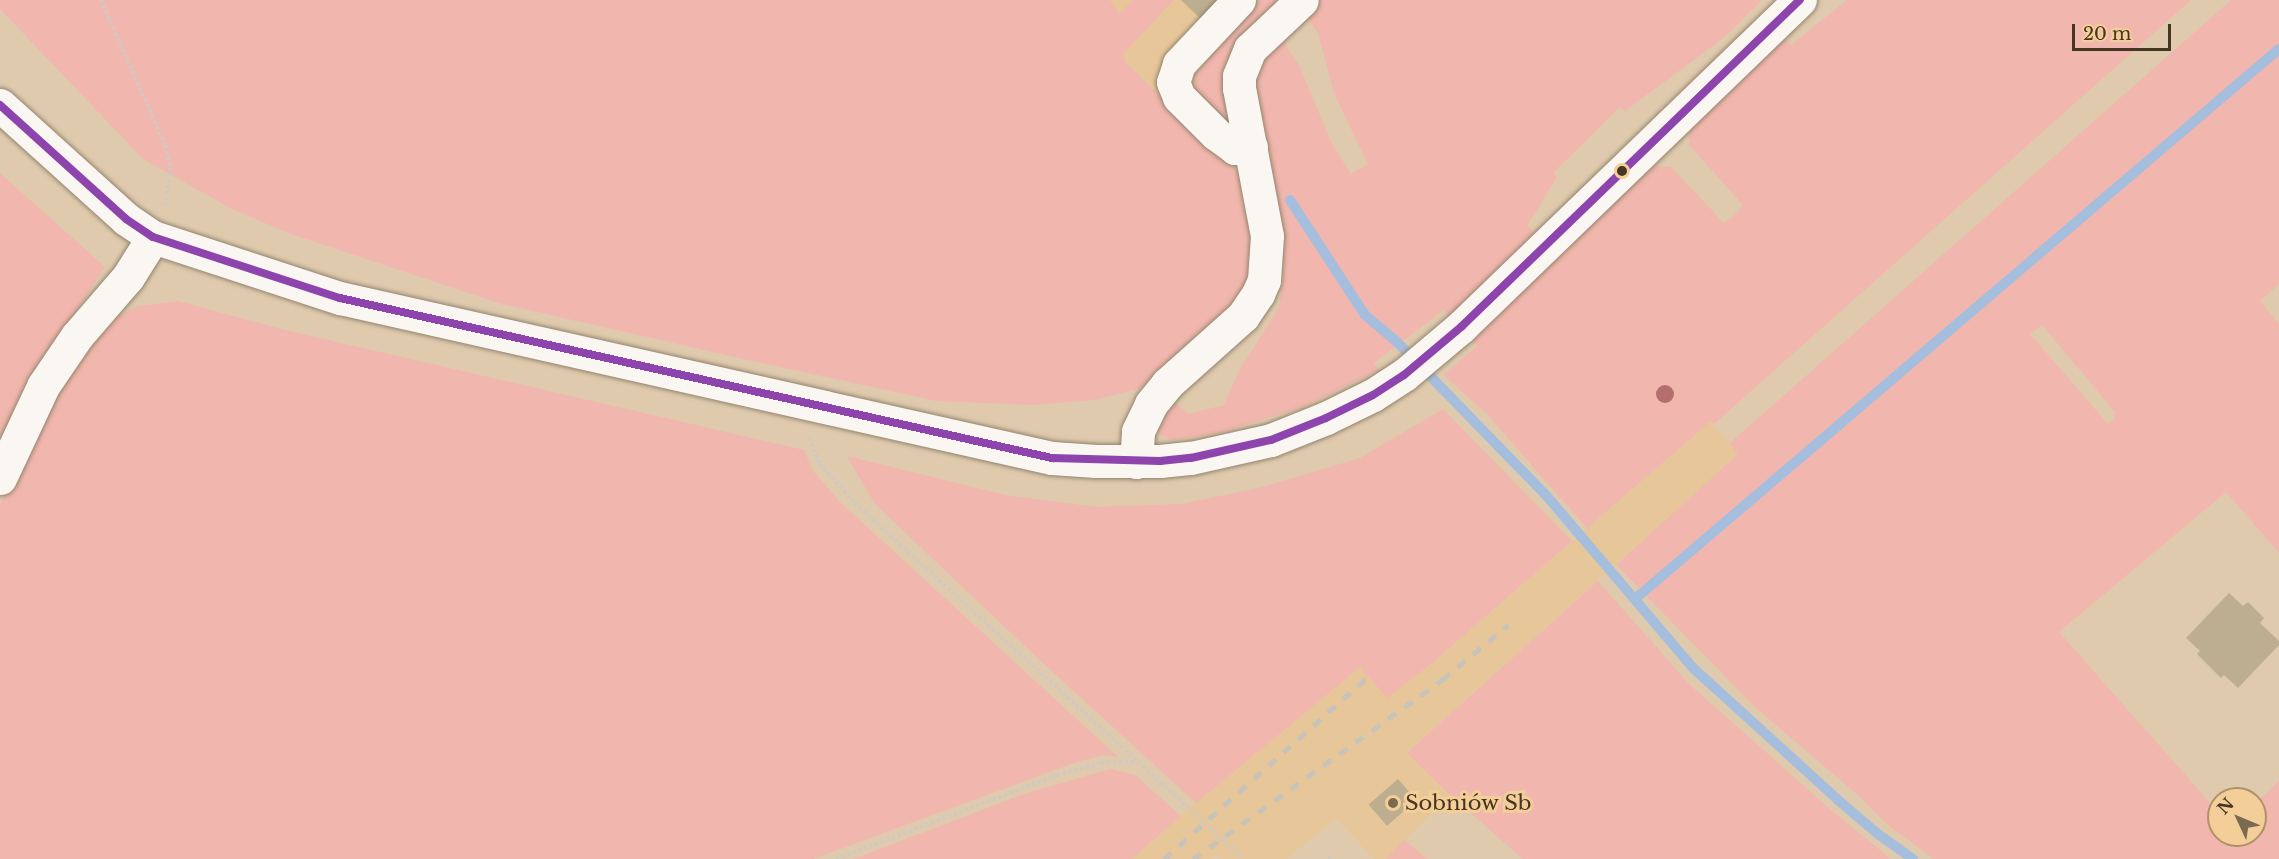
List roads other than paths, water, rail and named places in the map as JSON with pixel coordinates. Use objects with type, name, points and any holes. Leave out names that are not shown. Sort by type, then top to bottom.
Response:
[{"type":"street","points":[[1239,0],[1179,64],[1173,82],[1179,98],[1224,141],[1235,148],[1251,147]]},
{"type":"street","points":[[1136,462],[1138,431],[1150,404],[1167,384],[1243,316],[1261,287],[1267,257],[1267,236],[1239,88],[1244,59],[1264,33],[1302,0]]},
{"type":"street","points":[[0,105],[126,219],[153,237],[340,298],[1053,458],[1136,462],[1191,458],[1271,440],[1326,418],[1372,395],[1415,367],[1461,327],[1800,0]]},
{"type":"street","points":[[0,478],[43,386],[77,336],[128,277],[153,237]]},
{"type":"waterway","points":[[1635,599],[2279,49]]},
{"type":"waterway","points":[[1290,200],[1365,315],[1395,340],[1545,494],[1692,667],[1838,800],[1878,834],[1913,859]]},
{"type":"railway","points":[[1193,859],[1442,680],[1508,625]]},
{"type":"railway","points":[[1164,859],[1365,679]]},
{"type":"place","name":"Sobniów Sb","points":[[1393,803]]}]
